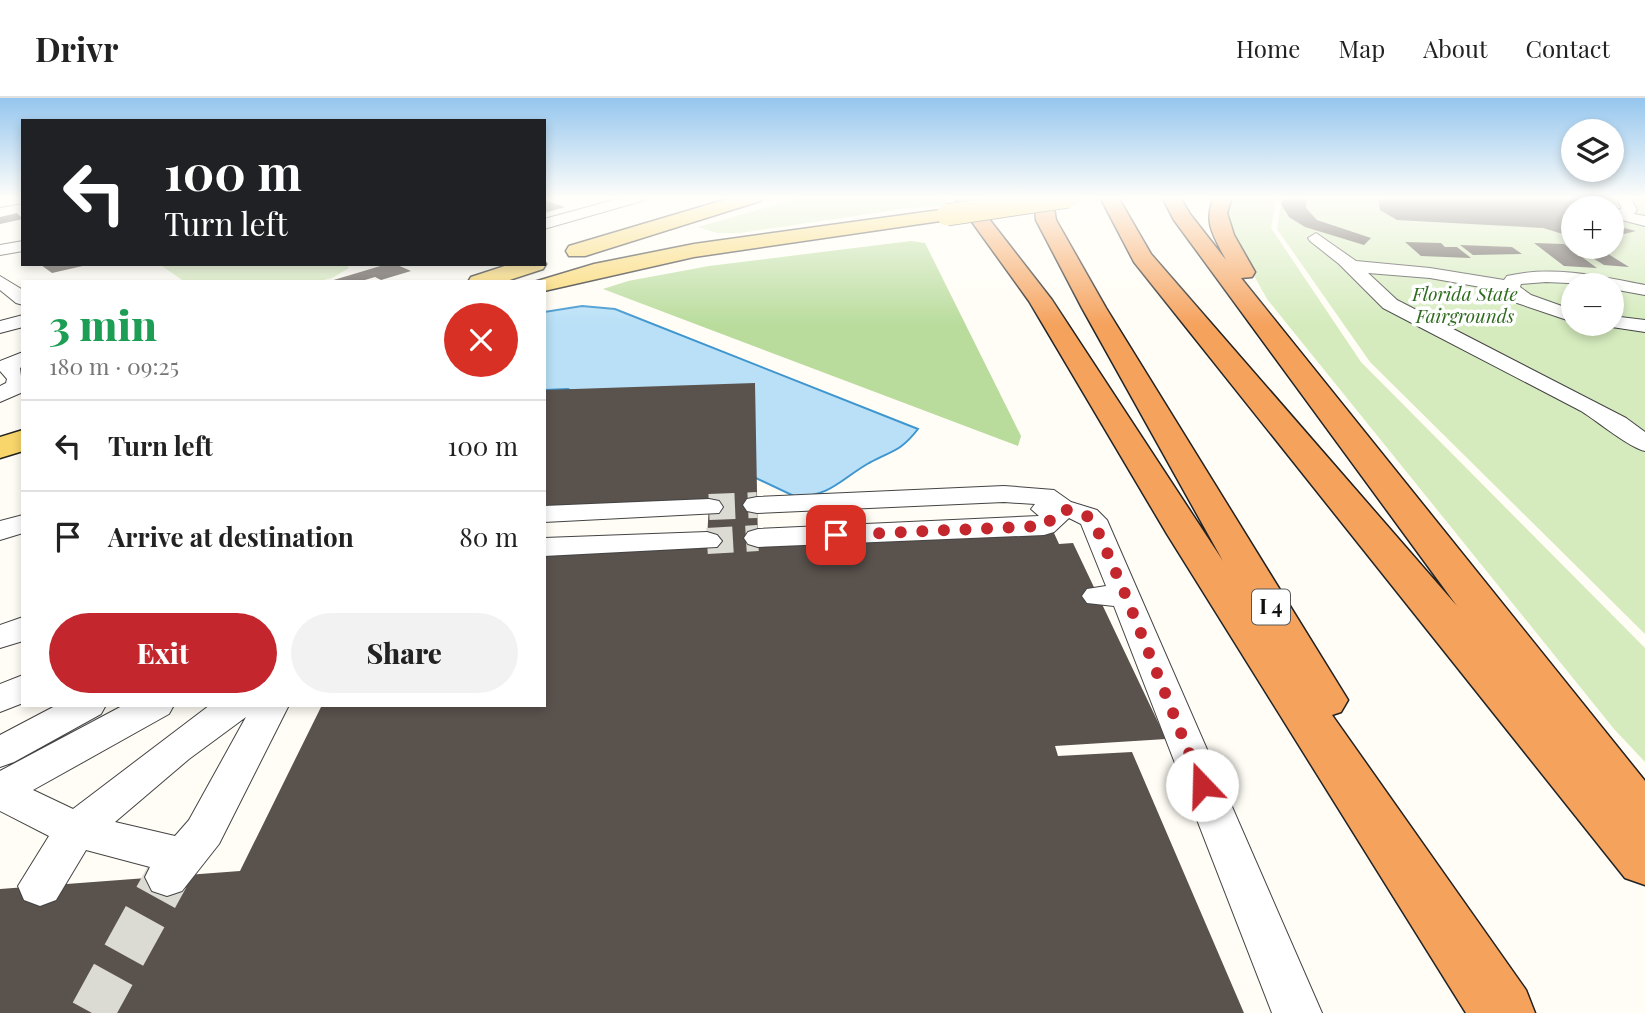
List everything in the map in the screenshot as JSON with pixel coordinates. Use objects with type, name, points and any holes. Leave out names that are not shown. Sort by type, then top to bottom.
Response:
[{"type":"highway","points":[[985,240],[1040,300],[1186,534],[1503,1013]]},
{"type":"highway","points":[[1021,240],[1040,300]]},
{"type":"highway","name":"I 4","points":[[1057,240],[1094,308],[1510,1013]]},
{"type":"highway","points":[[1132,240],[1142,257],[1645,861]]},
{"type":"highway","points":[[1199,240],[1645,820]]},
{"type":"highway","points":[[1227,240],[1291,360]]},
{"type":"main road","points":[[546,260],[614,240]]},
{"type":"main road","points":[[546,284],[654,257],[748,240]]},
{"type":"main road","points":[[483,280],[506,269],[523,266]]},
{"type":"main road","points":[[0,432],[21,426]]},
{"type":"main road","points":[[0,448],[21,441]]},
{"type":"main road","points":[[0,457],[21,450]]},
{"type":"street","points":[[1318,240],[1351,266],[1390,304],[1589,406],[1618,423],[1645,444]]},
{"type":"street","points":[[0,250],[21,246]]},
{"type":"street","points":[[1351,266],[1430,273],[1511,287],[1524,299],[1561,312]]},
{"type":"street","points":[[1511,287],[1513,280],[1533,275],[1597,281],[1645,290]]},
{"type":"street","points":[[0,281],[21,297]]},
{"type":"street","points":[[0,327],[21,322]]},
{"type":"street","points":[[1624,323],[1645,326]]},
{"type":"street","points":[[757,505],[1004,494],[1044,496],[1063,509]]},
{"type":"street","points":[[546,514],[709,507]]},
{"type":"street","points":[[758,538],[1044,526],[1063,509]]},
{"type":"street","points":[[1014,510],[1063,509],[1084,514],[1093,520],[1112,596],[1202,785],[1297,1013]]},
{"type":"street","points":[[0,531],[21,524]]},
{"type":"street","points":[[546,547],[707,541]]},
{"type":"street","points":[[0,637],[21,629]]},
{"type":"street","points":[[0,699],[21,689]]},
{"type":"street","points":[[0,752],[84,707]]},
{"type":"street","points":[[0,791],[66,752],[152,707]]},
{"type":"street","points":[[40,886],[76,830],[176,749],[234,707]]},
{"type":"street","points":[[0,791],[76,830],[174,866],[204,832],[270,707]]},
{"type":"green space","points":[[1234,240],[1279,240],[1361,362],[1645,648],[1645,762],[1614,729],[1267,299]]},
{"type":"green space","name":"Florida State Fairgrounds","points":[[1284,240],[1561,240],[1561,259],[1624,259],[1624,240],[1645,240],[1645,634],[1370,362]]},
{"type":"green space","points":[[911,241],[925,243],[1021,436],[1018,446],[603,289],[628,281],[709,266]]},
{"type":"green space","points":[[162,266],[349,268],[324,280],[182,280]]},
{"type":"water","points":[[582,306],[615,309],[918,429],[901,446],[835,486],[818,494],[796,497],[568,389],[546,390],[546,312]]},
{"type":"building","points":[[1347,240],[1369,240],[1364,245]]},
{"type":"building","points":[[1405,242],[1441,243],[1445,247],[1457,247],[1471,258],[1421,256]]},
{"type":"building","points":[[1534,243],[1561,244],[1561,259],[1585,259],[1597,268],[1564,266]]},
{"type":"building","points":[[1460,245],[1512,247],[1522,254],[1473,255]]},
{"type":"building","points":[[1594,259],[1616,259],[1629,267],[1604,265]]},
{"type":"building","points":[[42,266],[83,266],[52,273]]},
{"type":"building","points":[[380,266],[400,266],[411,271],[381,280],[375,277],[365,280],[334,280]]},
{"type":"building","points":[[755,383],[758,545],[1054,533],[1059,544],[1073,543],[1166,739],[1055,746],[1058,756],[1132,752],[1244,1013],[0,1013],[0,889],[240,871],[321,707],[546,707],[546,554],[707,541],[709,502],[546,508],[546,390]]},
{"type":"tunnel","points":[[709,507],[757,505]]},
{"type":"tunnel","points":[[707,541],[758,538]]},
{"type":"tunnel","points":[[92,1013],[167,877]]},
{"type":"route","points":[[836,535],[1044,526],[1063,509],[1072,509],[1093,520],[1202,785]]}]
